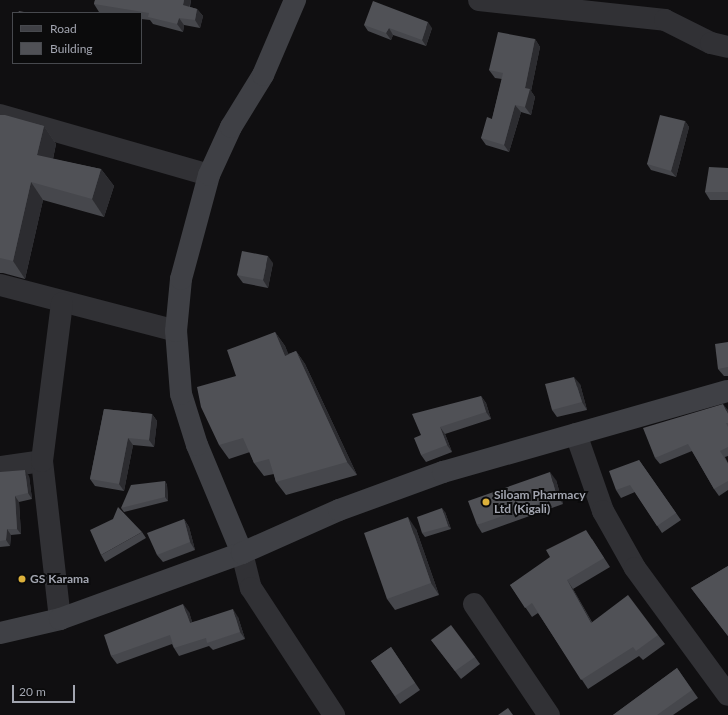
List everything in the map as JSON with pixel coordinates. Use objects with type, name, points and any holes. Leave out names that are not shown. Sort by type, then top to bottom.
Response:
[{"type":"main road","points":[[242,553],[197,445],[181,394],[176,331],[181,279],[210,175],[232,127],[263,75],[295,0]]},
{"type":"main road","points":[[0,633],[60,618],[242,553],[339,510],[443,472],[576,434],[726,396]]},
{"type":"street","points":[[478,0],[659,19],[728,47]]},
{"type":"street","points":[[0,115],[210,175]]},
{"type":"street","points":[[0,285],[62,303],[176,331]]},
{"type":"street","points":[[60,618],[42,461],[62,303]]},
{"type":"street","points":[[576,434],[603,511],[635,568],[728,695]]},
{"type":"street","points":[[0,467],[42,461]]},
{"type":"street","points":[[242,553],[252,588],[334,715]]},
{"type":"street","points":[[474,604],[549,715]]},
{"type":"building","points":[[95,0],[184,0],[183,5],[197,9],[195,20],[179,18],[177,24],[148,17],[149,13],[94,4]]},
{"type":"building","points":[[373,1],[428,22],[422,40],[389,28],[386,33],[364,25]]},
{"type":"building","points":[[498,32],[535,39],[525,88],[530,89],[525,107],[515,105],[504,145],[481,138],[487,117],[492,119],[503,73],[489,70]]},
{"type":"building","points":[[0,115],[5,115],[44,126],[37,155],[101,169],[92,199],[31,182],[13,261],[0,258]]},
{"type":"building","points":[[660,115],[685,121],[671,171],[647,164]]},
{"type":"building","points":[[709,167],[728,168],[728,192],[705,192]]},
{"type":"building","points":[[242,251],[268,256],[263,280],[237,275]]},
{"type":"building","points":[[275,332],[285,356],[296,351],[347,462],[276,482],[269,459],[254,463],[243,438],[219,445],[201,407],[197,387],[236,376],[227,350]]},
{"type":"building","points":[[728,342],[728,367],[718,369],[715,344]]},
{"type":"building","points":[[574,377],[582,402],[552,410],[545,384]]},
{"type":"building","points":[[481,396],[486,412],[440,427],[447,445],[421,455],[414,438],[421,435],[412,414]]},
{"type":"building","points":[[723,404],[728,414],[728,423],[726,423],[728,427],[728,447],[720,451],[728,464],[728,481],[714,489],[688,444],[655,458],[643,428]]},
{"type":"building","points":[[104,409],[152,414],[149,440],[128,438],[119,484],[90,479]]},
{"type":"building","points":[[639,460],[676,513],[657,526],[630,485],[616,490],[609,471]]},
{"type":"building","points":[[25,470],[28,493],[15,496],[17,529],[7,529],[6,540],[0,541],[0,472]]},
{"type":"building","points":[[550,472],[557,497],[477,525],[468,501]]},
{"type":"building","points":[[165,481],[165,497],[121,508],[131,485]]},
{"type":"building","points":[[118,507],[142,532],[101,555],[90,530],[113,519]]},
{"type":"building","points":[[442,508],[448,526],[422,533],[417,517]]},
{"type":"building","points":[[408,517],[431,583],[387,599],[364,533]]},
{"type":"building","points":[[184,519],[190,542],[157,555],[147,533]]},
{"type":"building","points":[[586,530],[604,558],[567,580],[591,623],[628,595],[658,635],[636,651],[633,647],[581,680],[532,603],[525,608],[510,585],[550,557],[546,550]]},
{"type":"building","points":[[728,566],[728,636],[691,588]]},
{"type":"building","points":[[183,604],[190,623],[233,609],[240,632],[207,643],[206,638],[174,648],[170,635],[111,656],[104,635]]},
{"type":"building","points":[[451,625],[475,657],[455,671],[431,640]]},
{"type":"building","points":[[391,647],[415,683],[395,696],[371,661]]},
{"type":"building","points":[[677,668],[692,690],[657,715],[613,715]]},
{"type":"building","points":[[508,708],[513,715],[498,715]]},
{"type":"place","name":"Siloam Pharmacy Ltd (Kigali)","points":[[486,502]]},
{"type":"place","name":"GS Karama","points":[[22,579]]}]
